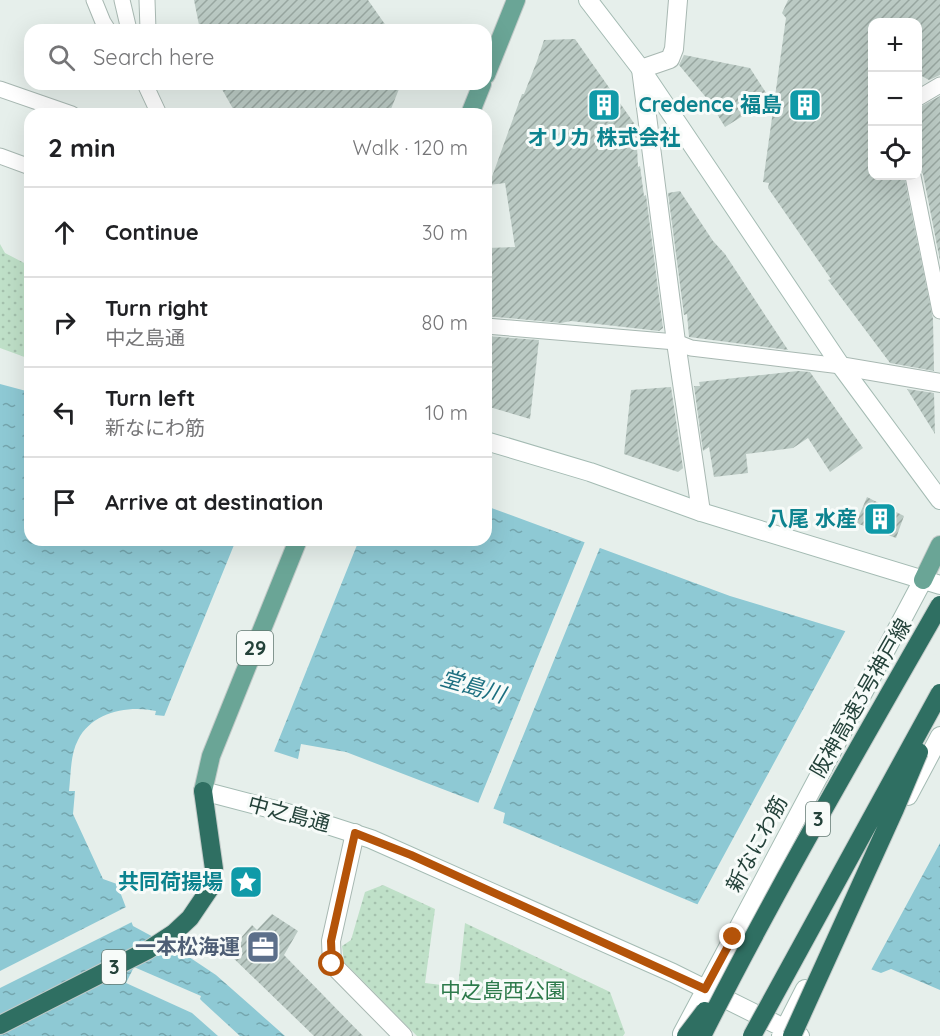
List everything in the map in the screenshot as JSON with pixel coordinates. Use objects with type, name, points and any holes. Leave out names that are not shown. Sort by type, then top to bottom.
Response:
[{"type":"highway","name":"阪神高速3号神戸線","points":[[702,1036],[733,974],[940,605]]},
{"type":"highway","name":"3","points":[[752,1036],[940,693]]},
{"type":"highway","points":[[789,1034],[895,809],[940,700]]},
{"type":"highway","name":"3","points":[[0,1025],[148,950],[174,933],[190,918],[210,886],[214,870],[203,790]]},
{"type":"highway","name":"3","points":[[686,1036],[733,974]]},
{"type":"main road","points":[[492,60],[516,0]]},
{"type":"main road","points":[[472,108],[480,90]]},
{"type":"main road","name":"新なにわ筋","points":[[932,582],[940,545]]},
{"type":"main road","name":"29","points":[[203,790],[211,756],[296,546]]},
{"type":"street","points":[[588,0],[641,69],[841,366],[940,500]]},
{"type":"street","points":[[641,69],[670,59],[674,49],[678,0]]},
{"type":"street","points":[[641,69],[676,342],[701,512]]},
{"type":"street","points":[[841,366],[940,383]]},
{"type":"street","points":[[492,443],[590,472],[701,512],[932,582]]},
{"type":"street","name":"新なにわ筋","points":[[680,1036],[903,618],[932,582]]},
{"type":"street","points":[[789,1034],[814,971],[940,736]]},
{"type":"street","name":"中之島通","points":[[203,790],[355,833],[411,855],[705,989],[789,1034]]},
{"type":"street","points":[[355,833],[331,941],[332,964],[403,1036]]},
{"type":"lane","points":[[94,0],[104,24]]},
{"type":"lane","points":[[122,0],[128,24]]},
{"type":"lane","points":[[147,0],[148,24]]},
{"type":"lane","points":[[922,96],[940,85]]},
{"type":"lane","points":[[0,89],[55,108]]},
{"type":"lane","points":[[148,90],[156,108]]},
{"type":"lane","points":[[0,156],[24,165]]},
{"type":"lane","points":[[914,180],[940,310]]},
{"type":"lane","points":[[492,327],[676,342],[691,348],[841,366]]},
{"type":"green space","points":[[0,244],[5,253],[24,263],[24,357],[0,348]]},
{"type":"green space","name":"中之島西公園","points":[[383,885],[435,909],[425,983],[458,987],[465,923],[610,992],[625,1033],[623,1036],[417,1036],[344,962],[342,946],[351,940],[365,892]]},
{"type":"water","name":"堂島川","points":[[0,384],[24,390],[24,546],[492,546],[492,508],[730,596],[940,660],[940,990],[891,969],[881,973],[694,903],[503,823],[505,813],[346,752],[301,744],[298,759],[165,716],[155,715],[156,711],[134,709],[112,713],[92,723],[78,740],[72,759],[69,791],[75,791],[73,814],[103,879],[117,884],[133,926],[183,953],[216,975],[285,1036],[0,1036]]},
{"type":"pier","points":[[586,539],[601,545],[492,812],[477,806]]},
{"type":"pier","points":[[234,546],[357,546],[273,754],[163,719]]},
{"type":"pier","points":[[847,628],[940,656],[940,843],[870,972],[696,907]]},
{"type":"pier","points":[[128,906],[134,921],[0,988],[0,971]]},
{"type":"pier","points":[[134,967],[201,996],[200,999],[240,1036],[218,1036],[192,1013],[126,983]]},
{"type":"building","points":[[194,0],[368,0],[385,24],[199,24]]},
{"type":"building","points":[[788,0],[940,0],[940,75],[929,80],[922,76],[922,18],[868,18],[868,180],[905,180],[933,319],[934,371],[890,363],[828,280],[831,279],[768,188],[769,183],[763,182],[786,18],[782,13]]},
{"type":"building","points":[[575,39],[636,126],[638,167],[640,166],[644,196],[646,195],[663,328],[659,331],[571,321],[561,323],[492,317],[492,248],[515,247],[505,183],[492,185],[492,177],[544,40]]},
{"type":"building","points":[[684,55],[750,68],[770,99],[725,127],[709,101],[679,65]]},
{"type":"building","points":[[222,90],[399,90],[391,108],[233,108]]},
{"type":"building","points":[[940,96],[940,261],[922,173],[922,106]]},
{"type":"building","points":[[680,191],[713,241],[725,254],[788,350],[689,337],[668,193]]},
{"type":"building","points":[[492,336],[539,340],[530,419],[492,408]]},
{"type":"building","points":[[798,371],[810,372],[863,448],[830,472],[808,438],[793,448],[746,454],[748,473],[714,477],[709,447],[703,451],[694,386],[700,386],[699,382]]},
{"type":"building","points":[[671,387],[683,468],[678,472],[624,454],[631,390]]},
{"type":"building","points":[[907,389],[934,393],[935,434]]},
{"type":"building","name":"八尾 水産","points":[[867,497],[904,516],[896,538],[856,523]]},
{"type":"building","points":[[272,914],[298,931],[284,955],[363,1036],[314,1036],[228,953],[252,925],[257,930]]},
{"type":"place","name":"オリカ 株式会社","points":[[604,105]]},
{"type":"place","name":"Credence 福島","points":[[805,105]]},
{"type":"place","name":"八尾 水産","points":[[880,519]]},
{"type":"place","name":"共同荷揚場","points":[[246,882]]},
{"type":"place","name":"一本松海運","points":[[263,947]]},
{"type":"route","points":[[332,964],[331,941],[355,833],[411,855],[705,989],[733,937]]}]
